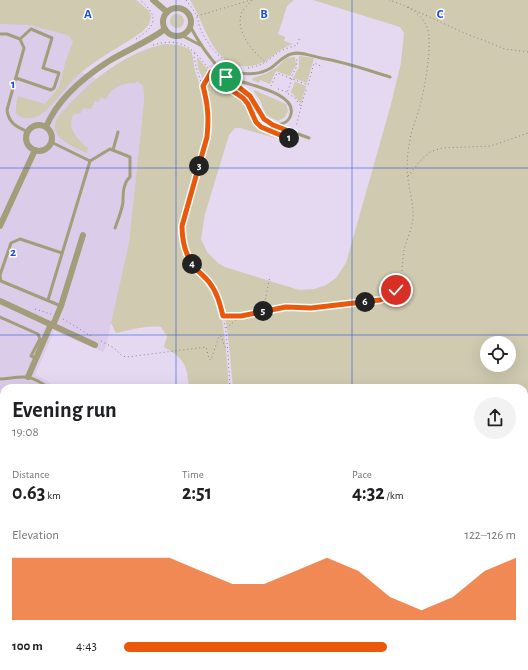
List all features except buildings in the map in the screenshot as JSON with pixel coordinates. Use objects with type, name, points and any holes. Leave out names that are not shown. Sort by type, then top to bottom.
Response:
[{"type":"street","points":[[153,0],[167,12]]},
{"type":"street","points":[[175,8],[184,10],[189,17],[190,26],[185,33],[181,35],[172,35],[165,29],[163,20],[167,12],[175,8]]},
{"type":"street","points":[[46,127],[49,118],[58,106],[79,83],[108,62],[165,29]]},
{"type":"street","points":[[37,126],[46,127],[52,135],[51,142],[45,150],[35,150],[30,147],[26,140],[28,132],[30,129],[37,126]]},
{"type":"street","points":[[0,226],[35,150]]},
{"type":"street","points":[[28,376],[33,357],[57,316],[61,306],[83,235]]},
{"type":"street","points":[[0,300],[52,325],[97,342]]},
{"type":"lane","points":[[190,26],[200,45],[226,77],[250,96],[264,119],[273,125],[309,138]]},
{"type":"lane","points":[[16,78],[51,90],[54,88],[59,73],[43,68],[52,38],[31,30],[20,39]]},
{"type":"lane","points":[[0,34],[7,34],[20,39],[24,48],[9,104],[8,115],[9,119],[14,125],[28,132]]},
{"type":"lane","points":[[181,35],[200,45]]},
{"type":"lane","points":[[221,70],[240,74],[252,74],[270,68],[284,57],[297,53],[326,59],[390,77]]},
{"type":"lane","points":[[221,70],[238,80],[270,92],[288,101],[292,109],[290,118],[282,124],[273,125]]},
{"type":"lane","points":[[113,150],[118,132]]},
{"type":"lane","points":[[51,142],[90,161]]},
{"type":"lane","points":[[48,300],[90,161],[110,149],[129,156],[131,160],[130,178],[127,180],[122,197],[123,202],[115,228]]},
{"type":"lane","points":[[61,306],[1,280],[0,276],[11,243],[20,239],[62,253]]},
{"type":"lane","points":[[0,317],[39,335],[40,339],[33,357]]},
{"type":"lane","points":[[0,380],[28,376],[43,384]]},
{"type":"path","points":[[186,0],[197,16],[201,31],[213,49],[228,64],[239,68]]},
{"type":"path","points":[[197,16],[252,0]]},
{"type":"path","points":[[252,0],[242,13],[240,22],[244,36],[254,52],[266,62]]},
{"type":"path","points":[[389,0],[405,5],[462,32],[505,49],[528,52]]},
{"type":"path","points":[[223,316],[241,316],[286,307],[311,308],[380,300],[390,296],[396,290],[402,270],[404,250],[414,214],[408,176],[410,140],[421,102],[429,51],[428,33],[424,22],[415,12],[405,5]]},
{"type":"path","points":[[290,79],[296,68],[297,45],[300,37]]},
{"type":"path","points":[[150,46],[163,42],[178,42],[186,45],[224,85],[243,98],[248,104],[256,122],[261,127],[292,140],[294,133]]},
{"type":"path","points":[[247,68],[259,66],[280,51],[297,45]]},
{"type":"path","points":[[195,53],[194,57],[197,70],[208,104],[209,122],[207,137],[182,226],[182,236],[188,258],[209,283],[218,298],[225,329],[230,384]]},
{"type":"path","points":[[301,107],[314,63],[323,67]]},
{"type":"path","points":[[203,86],[211,72]]},
{"type":"path","points":[[266,84],[271,86],[276,73],[308,85]]},
{"type":"path","points":[[408,176],[421,160],[430,152],[442,148],[491,146],[528,133]]},
{"type":"path","points":[[264,311],[270,276]]},
{"type":"path","points":[[32,308],[57,316],[93,337]]},
{"type":"path","points":[[225,329],[241,316]]},
{"type":"path","points":[[97,342],[114,348],[122,356],[127,357],[206,347],[209,360],[211,360],[219,336],[221,336],[225,347],[227,348]]},
{"type":"shaded area","points":[[0,0],[136,0],[149,11],[151,16],[149,24],[143,31],[94,62],[79,74],[54,103],[43,113],[32,118],[26,118],[21,117],[16,113],[18,96],[45,104],[59,87],[66,60],[73,42],[67,35],[30,25],[0,24]]},
{"type":"shaded area","points":[[190,0],[294,0],[287,6],[278,34],[285,37],[284,41],[293,44],[283,48],[259,64],[244,66],[232,64],[222,57],[214,47]]},
{"type":"shaded area","points":[[313,0],[528,0],[528,384],[233,384],[227,331],[220,297],[214,285],[191,258],[185,238],[187,216],[209,136],[211,115],[205,86],[211,74],[242,99],[248,108],[251,119],[261,129],[291,140],[290,142],[240,128],[235,128],[229,135],[205,214],[201,239],[207,252],[218,263],[225,267],[299,290],[314,289],[326,285],[336,278],[346,263],[390,108],[401,63],[404,33],[400,27]]},
{"type":"shaded area","points":[[177,14],[182,16],[184,21],[182,26],[177,28],[172,26],[170,21],[172,16]]},
{"type":"shaded area","points":[[0,24],[40,24],[82,37],[65,65],[99,80],[137,80],[143,86],[144,100],[129,243],[106,346],[103,352],[54,331],[35,375],[51,384],[0,384]]},
{"type":"shaded area","points":[[165,44],[179,45],[189,49],[192,53],[195,71],[205,101],[205,134],[185,203],[180,231],[180,243],[186,258],[216,298],[222,318],[229,384],[188,384],[184,363],[171,351],[164,347],[167,336],[161,327],[144,327],[116,333],[111,323],[129,243],[144,100],[143,86],[137,81],[136,83],[118,86],[111,91],[106,99],[100,97],[99,102],[95,101],[91,109],[83,108],[81,113],[74,114],[71,124],[72,128],[80,141],[88,148],[87,153],[63,140],[56,132],[55,128],[57,119],[88,86],[124,60],[151,48]]},
{"type":"shaded area","points":[[299,56],[314,58],[307,83],[293,78],[299,67]]},
{"type":"shaded area","points":[[197,57],[209,71],[204,81],[198,68]]},
{"type":"shaded area","points":[[295,57],[296,65],[290,76],[276,71],[270,84],[260,80],[259,83],[252,80],[253,78],[276,68],[286,58]]},
{"type":"shaded area","points":[[295,82],[306,86],[301,104],[291,92]]},
{"type":"shaded area","points":[[254,90],[286,104],[288,111],[285,117],[278,121],[266,115]]},
{"type":"route","points":[[226,77],[250,96],[264,119],[273,125],[294,133],[292,140],[261,127],[252,116],[248,104],[243,98],[224,85],[211,72],[203,86],[208,104],[209,122],[207,137],[182,226],[182,236],[188,258],[209,283],[218,298],[223,316],[241,316],[286,307],[311,308],[380,300],[390,296],[396,290]]}]
